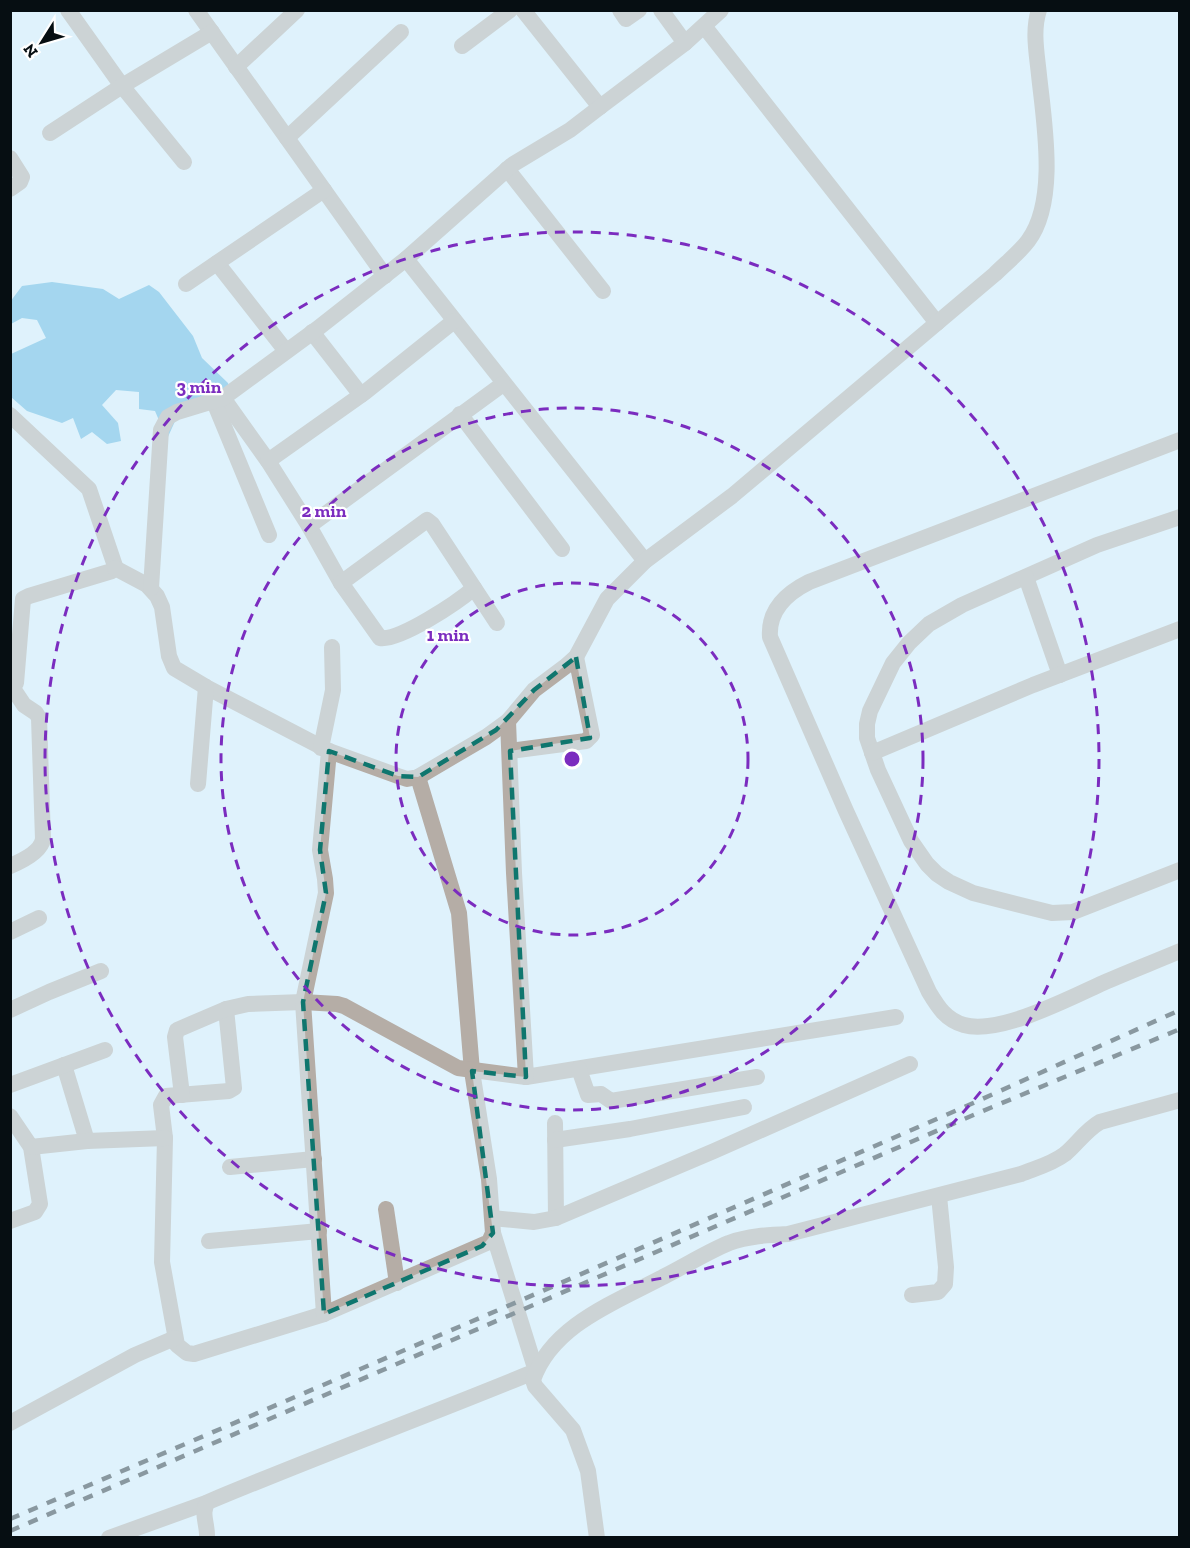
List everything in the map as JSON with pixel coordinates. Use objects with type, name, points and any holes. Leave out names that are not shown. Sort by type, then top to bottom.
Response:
[{"type":"street","points":[[68,10],[122,86],[184,162]]},
{"type":"street","points":[[196,10],[385,276]]},
{"type":"street","points":[[236,67],[297,10]]},
{"type":"street","points":[[462,46],[510,10]]},
{"type":"street","points":[[522,10],[600,107]]},
{"type":"street","points":[[620,10],[626,18],[639,10]]},
{"type":"street","points":[[661,10],[685,43]]},
{"type":"street","points":[[151,588],[160,430],[168,417],[177,412],[219,400],[312,332],[406,259],[507,169],[530,152],[570,130],[685,43],[721,10]]},
{"type":"street","points":[[10,415],[89,489],[115,568],[151,588],[162,607],[174,668],[325,750],[398,776],[418,777],[486,737],[508,720],[534,690],[576,657],[607,599],[645,561],[732,496],[995,274],[1028,241],[1039,222],[1045,201],[1046,140],[1036,43],[1036,17],[1039,10]]},
{"type":"street","points":[[704,26],[937,323]]},
{"type":"street","points":[[50,133],[212,32]]},
{"type":"street","points":[[287,138],[401,32]]},
{"type":"street","points":[[10,158],[22,177],[20,182],[10,189]]},
{"type":"street","points":[[507,169],[603,291]]},
{"type":"street","points":[[186,284],[324,190]]},
{"type":"street","points":[[406,259],[645,561]]},
{"type":"street","points":[[218,263],[286,351]]},
{"type":"street","points":[[268,462],[361,395],[454,321]]},
{"type":"street","points":[[312,332],[361,395]]},
{"type":"street","points":[[309,525],[503,384]]},
{"type":"street","points":[[219,400],[268,462],[309,525],[341,583],[377,635],[383,639],[398,635],[474,588]]},
{"type":"street","points":[[219,400],[269,535]]},
{"type":"street","points":[[460,414],[562,549]]},
{"type":"street","points":[[1179,440],[809,582],[792,590],[783,600],[776,609],[770,628],[770,637],[846,811],[928,992],[941,1012],[964,1025],[978,1027],[994,1024],[1054,1006],[1179,951]]},
{"type":"street","points":[[1179,517],[1097,545],[962,605],[929,624],[909,643],[893,663],[870,711],[867,724],[867,738],[878,770],[911,842],[927,864],[949,882],[973,893],[1052,913],[1065,913],[1073,912],[1179,870]]},
{"type":"street","points":[[341,583],[427,520],[432,524],[497,623]]},
{"type":"street","points":[[10,866],[23,861],[39,848],[44,839],[39,718],[36,713],[24,705],[11,687],[17,680],[23,599],[112,571],[115,568]]},
{"type":"street","points":[[1026,576],[1060,675]]},
{"type":"street","points":[[872,753],[1179,628]]},
{"type":"street","points":[[324,1314],[303,1002],[326,893],[320,850],[325,750],[333,690],[332,646]]},
{"type":"street","points":[[510,752],[586,741],[590,738],[576,657]]},
{"type":"street","points":[[198,784],[206,687]]},
{"type":"street","points":[[508,720],[526,1077]]},
{"type":"street","points":[[418,777],[459,913],[472,1071],[489,1179],[492,1225],[536,1371]]},
{"type":"street","points":[[10,932],[39,918]]},
{"type":"street","points":[[10,1010],[101,971]]},
{"type":"street","points":[[182,1095],[175,1033],[177,1030],[226,1009],[248,1004],[303,1002],[344,1006],[458,1068],[526,1077],[896,1017]]},
{"type":"street","points":[[226,1009],[235,1086],[229,1091],[166,1096],[161,1101],[165,1138],[162,1262],[177,1345],[187,1353],[194,1354],[324,1314],[482,1246],[489,1242],[492,1225]]},
{"type":"street","points":[[10,1085],[105,1050]]},
{"type":"street","points":[[492,1225],[556,1218],[724,1147],[910,1064]]},
{"type":"street","points":[[64,1065],[87,1141]]},
{"type":"street","points":[[579,1069],[588,1095],[601,1094],[611,1101],[757,1077]]},
{"type":"street","points":[[597,1538],[588,1471],[573,1430],[535,1386],[533,1380],[547,1353],[600,1308],[729,1243],[756,1236],[788,1234],[1021,1174],[1053,1162],[1065,1154],[1089,1128],[1100,1122],[1179,1100]]},
{"type":"street","points":[[555,1140],[630,1130],[744,1107]]},
{"type":"street","points":[[10,1116],[31,1147],[40,1204],[35,1212],[10,1221]]},
{"type":"street","points":[[555,1123],[556,1218]]},
{"type":"street","points":[[31,1147],[87,1141],[165,1138]]},
{"type":"street","points":[[230,1167],[314,1159]]},
{"type":"street","points":[[912,1295],[938,1292],[945,1284],[946,1267],[939,1196]]},
{"type":"street","points":[[386,1209],[397,1283]]},
{"type":"street","points":[[209,1241],[319,1231]]},
{"type":"street","points":[[10,1423],[135,1354],[176,1338]]},
{"type":"street","points":[[110,1538],[206,1503],[321,1454],[536,1371]]},
{"type":"street","points":[[206,1503],[203,1512],[208,1528],[207,1538]]},
{"type":"highlighted area","points":[[576,657],[590,738],[510,751],[526,1077],[472,1071],[493,1233],[482,1246],[324,1314],[303,1002],[326,893],[320,850],[329,751],[398,776],[418,777],[496,730],[534,690]]},
{"type":"water","points":[[52,282],[103,289],[119,299],[149,285],[159,292],[193,336],[202,358],[228,383],[232,395],[176,419],[167,439],[155,411],[139,409],[139,392],[116,390],[102,405],[118,423],[121,441],[107,444],[92,432],[81,439],[73,418],[62,423],[27,411],[11,397],[11,354],[46,338],[37,320],[22,318],[11,324],[10,302],[22,286]]},
{"type":"railway","points":[[10,1519],[517,1302],[1180,1010]]},
{"type":"railway","points":[[10,1531],[978,1113],[1180,1029]]}]
